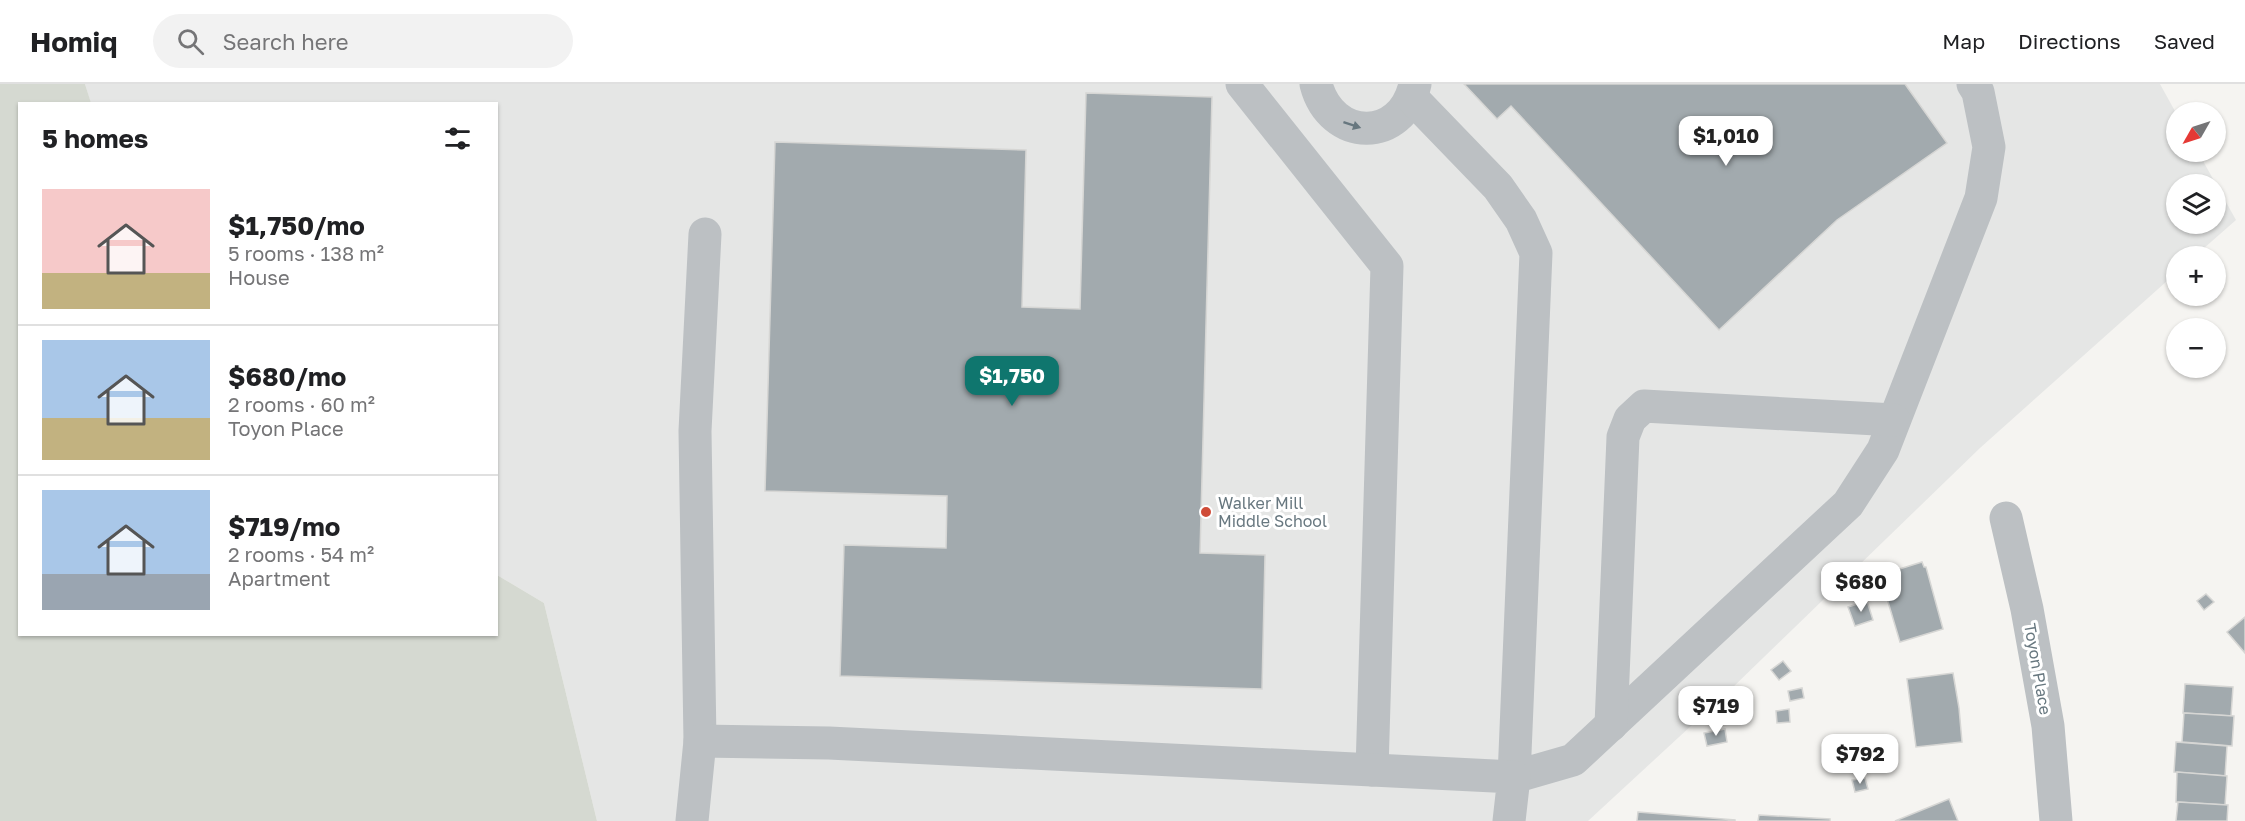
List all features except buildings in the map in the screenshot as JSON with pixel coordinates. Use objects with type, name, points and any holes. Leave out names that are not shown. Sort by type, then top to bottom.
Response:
[{"type":"street","points":[[1242,84],[1387,266],[1372,770]]},
{"type":"street","points":[[1316,84],[1321,101],[1332,115],[1346,124],[1361,128],[1377,128],[1392,121],[1404,111],[1414,91],[1498,187],[1521,220],[1536,253],[1514,777],[1509,821]]},
{"type":"street","points":[[700,741],[829,743],[1514,777],[1573,760],[1848,504],[1883,450],[1981,198],[1989,147],[1978,92],[1973,84]]},
{"type":"street","points":[[692,821],[700,741],[695,431],[705,234]]},
{"type":"street","points":[[1611,725],[1623,437],[1630,419],[1644,406],[1894,420]]},
{"type":"street","name":"Toyon Place","points":[[2006,518],[2027,609],[2048,726],[2056,821]]},
{"type":"shaded area","points":[[0,84],[85,84],[91,102],[18,102],[18,636],[498,636],[498,576],[544,603],[597,821],[0,821]]},
{"type":"shaded area","name":"Walker Mill Middle School","points":[[85,84],[2160,84],[2170,102],[2166,102],[2166,162],[2204,162],[2210,174],[2166,174],[2166,234],[2220,234],[2206,246],[2166,246],[2166,282],[1980,448],[1731,689],[1588,821],[597,821],[544,603],[498,576],[498,102],[90,102]]},
{"type":"shaded area","name":"Walker Mill Middle School","points":[[2226,202],[2236,220],[2226,229]]},
{"type":"place","name":"Walker Mill Middle School","points":[[1206,512]]}]
